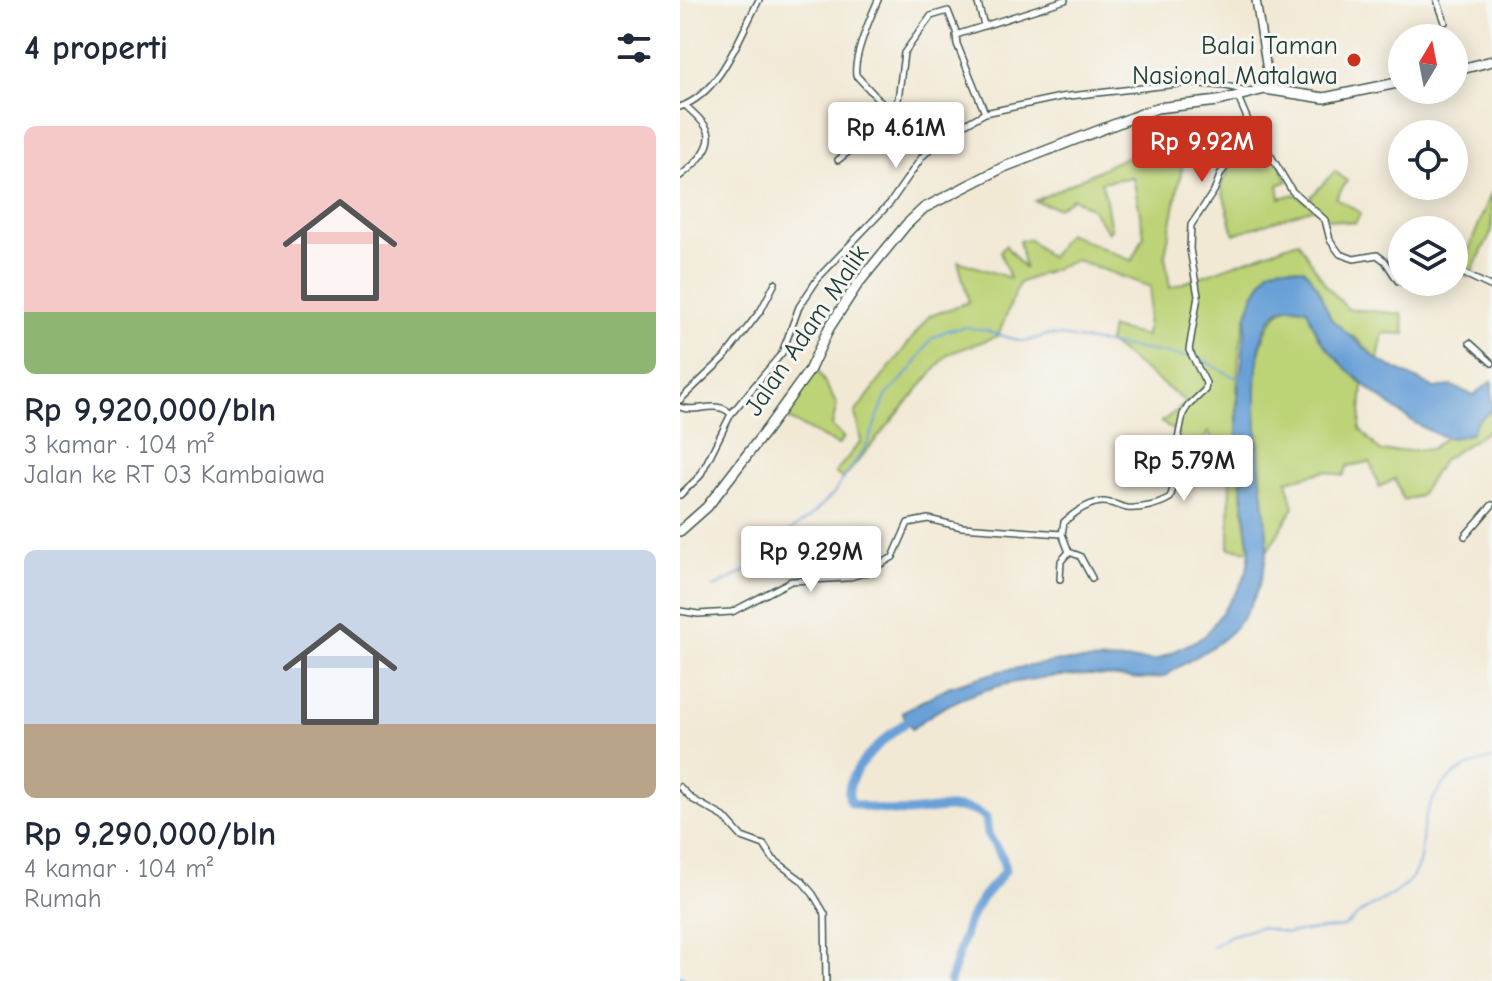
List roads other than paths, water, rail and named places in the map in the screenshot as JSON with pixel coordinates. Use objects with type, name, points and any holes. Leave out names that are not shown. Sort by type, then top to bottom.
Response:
[{"type":"highway","points":[[1468,67],[1492,61]]},
{"type":"highway","name":"Jalan Adam Malik","points":[[680,531],[707,507],[767,429],[809,371],[829,328],[857,285],[914,216],[1004,167],[1167,106],[1203,103],[1270,90],[1324,98],[1388,85]]},
{"type":"street","points":[[680,176],[700,157],[709,137],[707,129],[683,106],[705,93],[713,82],[759,0]]},
{"type":"street","points":[[878,0],[856,59],[855,73],[889,110]]},
{"type":"street","points":[[977,0],[984,25]]},
{"type":"street","points":[[957,34],[1065,0]]},
{"type":"street","points":[[1256,0],[1270,90]]},
{"type":"street","points":[[1437,0],[1445,22]]},
{"type":"street","points":[[838,160],[857,145],[899,99],[904,53],[931,16],[948,11],[957,34],[957,44],[985,113]]},
{"type":"street","points":[[680,495],[700,476],[731,414],[782,353],[804,297],[819,277],[890,203],[932,145],[985,113],[1061,97],[1175,84],[1226,86],[1252,92]]},
{"type":"street","points":[[1238,96],[1253,132],[1292,191],[1323,217],[1334,247],[1340,254],[1354,259],[1377,255],[1388,266]]},
{"type":"street","points":[[1092,578],[1080,556],[1069,552],[1062,534],[1064,522],[1094,503],[1108,502],[1133,508],[1162,502],[1172,495],[1183,414],[1205,390],[1206,383],[1189,350],[1198,296],[1190,249],[1191,225],[1214,191],[1221,173],[1253,132]]},
{"type":"street","points":[[1468,276],[1492,287]]},
{"type":"street","points":[[680,400],[724,358],[761,310],[775,283]]},
{"type":"street","points":[[1470,343],[1492,363]]},
{"type":"street","points":[[680,407],[686,410],[723,407],[731,414]]},
{"type":"street","points":[[1465,536],[1492,505]]},
{"type":"street","points":[[680,611],[698,614],[732,612],[791,581],[847,578],[867,572],[893,557],[908,523],[922,518],[962,527],[1062,534]]},
{"type":"street","points":[[1060,579],[1061,561],[1069,552]]},
{"type":"street","points":[[680,787],[692,799],[724,817],[742,837],[764,845],[773,859],[801,880],[813,894],[825,914],[826,981]]},
{"type":"water","points":[[1281,266],[1304,269],[1317,286],[1331,319],[1378,360],[1434,388],[1452,386],[1473,395],[1492,381],[1492,410],[1477,421],[1471,433],[1453,438],[1432,432],[1378,396],[1342,364],[1318,335],[1307,309],[1285,307],[1266,327],[1259,352],[1256,383],[1266,554],[1254,598],[1235,628],[1218,643],[1164,676],[1144,679],[1066,676],[995,687],[951,704],[912,729],[902,712],[948,687],[1000,671],[1060,661],[1157,660],[1205,636],[1239,588],[1247,571],[1250,551],[1237,444],[1238,396],[1247,316],[1253,297],[1269,270]]},
{"type":"waterway","points":[[713,588],[748,570],[833,494],[867,445],[886,396],[911,370],[931,339],[948,330],[965,327],[1019,341],[1047,335],[1060,336],[1188,357]]},
{"type":"waterway","points":[[1196,357],[1240,378]]},
{"type":"waterway","points":[[917,715],[870,753],[852,779],[849,791],[851,803],[872,808],[907,812],[959,808],[969,809],[986,818],[988,834],[1003,859],[1005,871],[982,898],[969,920],[950,981]]},
{"type":"waterway","points":[[1212,947],[1229,936],[1260,927],[1287,933],[1343,927],[1395,893],[1412,877],[1418,865],[1424,820],[1436,794],[1455,774],[1492,759]]},
{"type":"place","name":"Balai Taman Nasional Matalawa","points":[[1354,60]]}]
